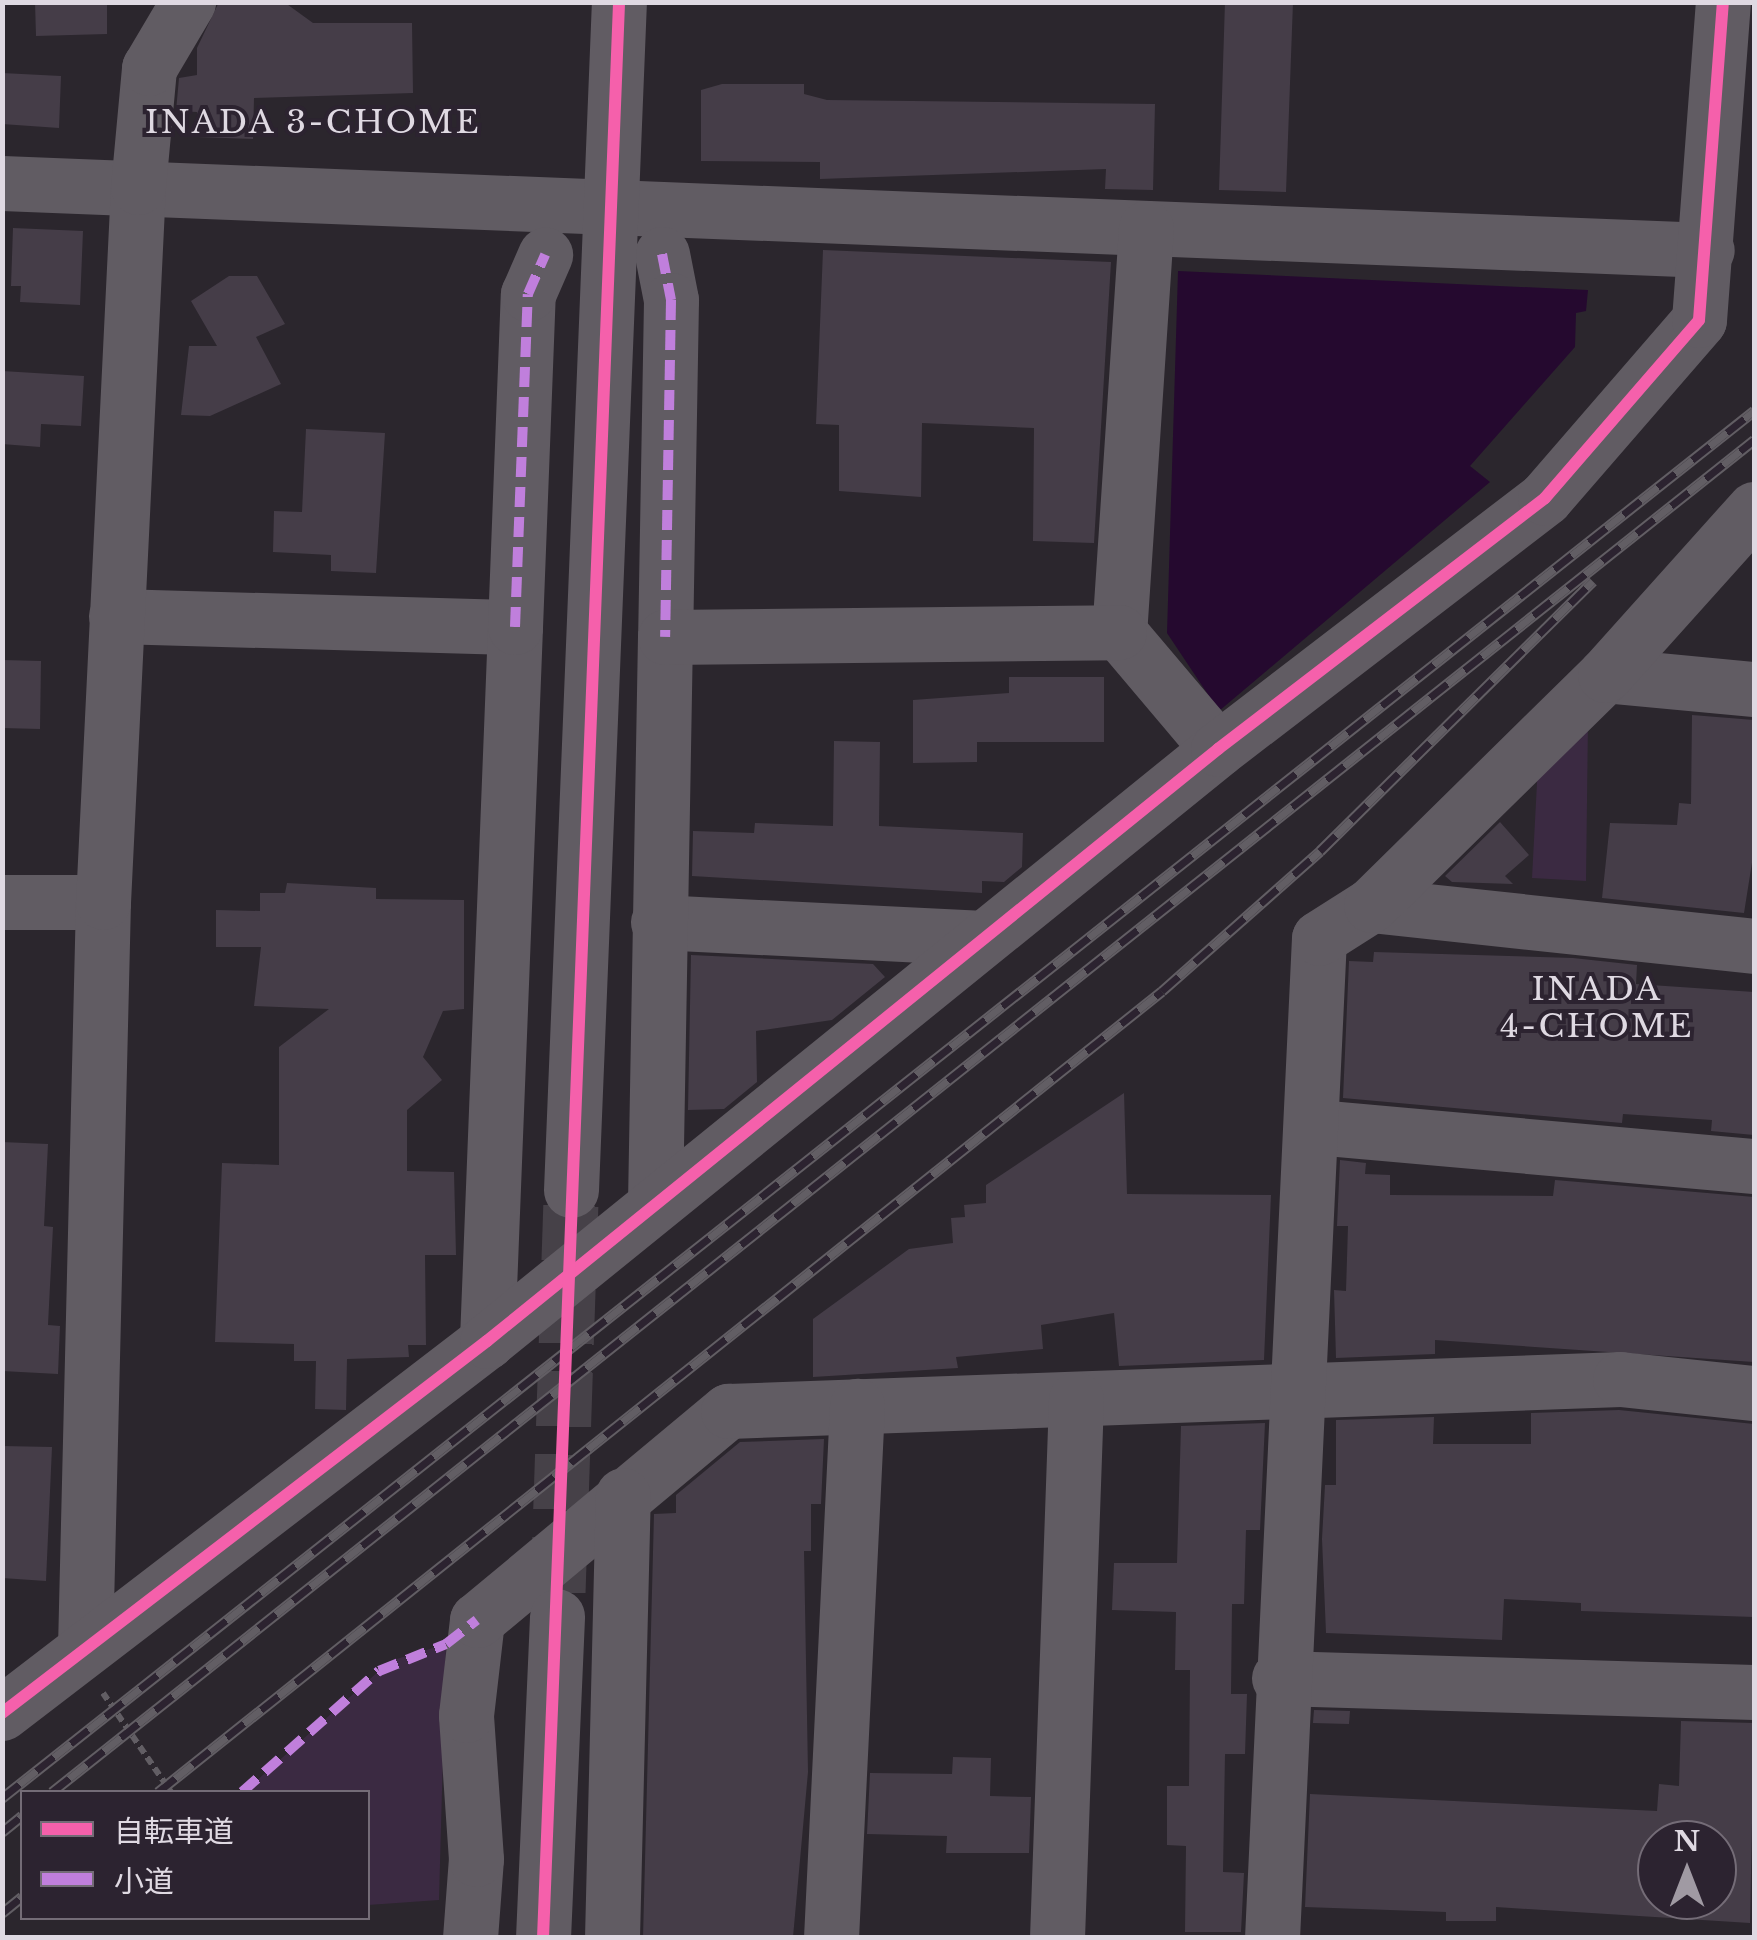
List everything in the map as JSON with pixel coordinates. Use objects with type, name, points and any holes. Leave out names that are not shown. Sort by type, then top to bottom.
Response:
[{"type":"street","points":[[81,1651],[103,902],[138,188],[149,68],[188,2]]},
{"type":"street","points":[[571,1190],[618,2]]},
{"type":"street","points":[[2,1713],[487,1341],[1218,749],[1544,498],[1700,320],[1723,2]]},
{"type":"street","points":[[2,183],[1707,250]]},
{"type":"street","points":[[1146,228],[1119,632],[1218,749]]},
{"type":"street","points":[[654,1203],[671,300],[662,254]]},
{"type":"street","points":[[487,1341],[528,294],[545,255]]},
{"type":"street","points":[[1272,1938],[1279,1678],[1303,1396],[1316,1127],[1319,938],[1371,905],[1605,675],[1754,509]]},
{"type":"street","points":[[116,616],[516,627]]},
{"type":"street","points":[[665,638],[1119,632]]},
{"type":"street","points":[[1605,675],[1754,690]]},
{"type":"street","points":[[2,902],[103,902]]},
{"type":"street","points":[[1371,905],[1754,946]]},
{"type":"street","points":[[658,922],[984,938]]},
{"type":"street","points":[[1316,1127],[1754,1166]]},
{"type":"street","points":[[470,1938],[476,1860],[466,1715],[477,1620],[623,1495],[728,1412],[1076,1399],[1303,1396],[1620,1379],[1754,1394]]},
{"type":"street","points":[[1057,1938],[1076,1399]]},
{"type":"street","points":[[831,1938],[857,1406]]},
{"type":"street","points":[[612,1938],[623,1495]]},
{"type":"street","points":[[543,1938],[557,1616]]},
{"type":"street","points":[[1279,1678],[1754,1692]]},
{"type":"path","points":[[81,1651],[170,1790]]},
{"type":"shaded area","points":[[1178,271],[1588,290],[1586,311],[1576,313],[1575,347],[1470,466],[1490,482],[1219,711],[1167,633]]},
{"type":"shaded area","points":[[1588,721],[1586,881],[1532,878],[1538,764]]},
{"type":"shaded area","points":[[446,1644],[439,1900],[370,1905],[370,1790],[246,1790],[390,1661]]},
{"type":"building","points":[[35,2],[107,2],[107,34],[36,36]]},
{"type":"building","points":[[219,2],[284,2],[313,23],[412,23],[413,93],[254,98],[253,139],[197,137],[197,112],[176,111],[179,78],[197,75],[197,48]]},
{"type":"building","points":[[1225,2],[1293,2],[1286,192],[1219,190]]},
{"type":"building","points":[[2,73],[61,76],[59,128],[2,124]]},
{"type":"building","points":[[722,84],[804,84],[804,94],[827,100],[1155,104],[1153,190],[1105,189],[1106,169],[820,179],[820,162],[701,161],[701,90]]},
{"type":"building","points":[[13,228],[83,231],[80,305],[20,302],[21,286],[11,286]]},
{"type":"building","points":[[823,250],[1111,262],[1094,543],[1033,541],[1034,428],[922,423],[921,497],[839,491],[839,425],[816,424]]},
{"type":"building","points":[[229,276],[257,276],[285,324],[256,337],[281,384],[210,416],[181,415],[189,346],[217,346],[191,301]]},
{"type":"building","points":[[2,371],[84,376],[81,426],[41,424],[40,447],[2,444]]},
{"type":"building","points":[[306,429],[385,433],[376,573],[331,571],[331,555],[273,552],[274,511],[302,512]]},
{"type":"building","points":[[2,660],[41,661],[40,729],[2,728]]},
{"type":"building","points":[[1009,677],[1104,677],[1104,742],[977,742],[977,762],[913,763],[913,700],[1009,693]]},
{"type":"building","points":[[1692,715],[1754,720],[1754,850],[1744,913],[1602,898],[1610,823],[1677,825],[1679,803],[1691,804]]},
{"type":"building","points":[[834,741],[880,742],[879,826],[1023,833],[1022,867],[1004,882],[982,881],[982,893],[692,876],[693,831],[754,833],[755,823],[833,826]]},
{"type":"building","points":[[1500,822],[1529,855],[1505,876],[1513,884],[1452,882],[1445,876]]},
{"type":"building","points":[[287,883],[376,888],[376,899],[464,900],[464,1009],[443,1011],[423,1057],[442,1080],[407,1110],[407,1171],[454,1172],[456,1255],[425,1255],[426,1345],[408,1345],[409,1357],[347,1359],[346,1410],[315,1409],[316,1361],[294,1361],[294,1344],[215,1342],[222,1163],[279,1165],[279,1047],[329,1009],[254,1006],[261,947],[216,947],[216,910],[260,911],[260,893],[285,893]]},
{"type":"building","points":[[1374,952],[1573,958],[1637,965],[1636,984],[1754,992],[1754,1135],[1711,1131],[1712,1120],[1623,1114],[1622,1123],[1343,1098],[1349,961],[1373,962]]},
{"type":"building","points":[[691,955],[873,964],[885,977],[832,1020],[756,1031],[757,1082],[724,1109],[688,1110]]},
{"type":"building","points":[[1124,1093],[1127,1194],[1271,1195],[1264,1360],[1119,1366],[1114,1313],[1041,1325],[1043,1349],[956,1357],[958,1368],[813,1377],[813,1319],[909,1249],[953,1243],[951,1218],[965,1217],[964,1205],[986,1203],[986,1185]]},
{"type":"building","points":[[2,1142],[48,1144],[44,1226],[53,1227],[48,1325],[60,1326],[58,1374],[2,1371]]},
{"type":"building","points":[[1340,1160],[1366,1163],[1365,1174],[1390,1175],[1390,1195],[1553,1196],[1555,1180],[1754,1197],[1754,1362],[1435,1340],[1435,1354],[1336,1358],[1334,1290],[1346,1291],[1348,1226],[1337,1226]]},
{"type":"building","points":[[1619,1410],[1754,1424],[1754,1617],[1581,1611],[1581,1603],[1504,1599],[1502,1640],[1326,1633],[1322,1539],[1325,1485],[1336,1485],[1336,1420],[1434,1417],[1433,1444],[1531,1444],[1531,1413]]},
{"type":"building","points":[[1265,1423],[1260,1530],[1246,1530],[1244,1604],[1232,1604],[1231,1694],[1247,1694],[1245,1754],[1225,1754],[1223,1872],[1244,1873],[1241,1932],[1185,1932],[1186,1846],[1167,1845],[1167,1786],[1189,1786],[1190,1670],[1175,1670],[1176,1612],[1112,1610],[1114,1563],[1177,1563],[1181,1426]]},
{"type":"building","points":[[824,1439],[821,1504],[811,1504],[811,1551],[804,1551],[808,1772],[793,1937],[643,1938],[654,1514],[676,1513],[676,1495],[740,1442]]},
{"type":"building","points":[[2,1446],[52,1447],[46,1581],[2,1578]]},
{"type":"building","points":[[1314,1710],[1350,1711],[1349,1724],[1313,1723]]},
{"type":"building","points":[[1681,1721],[1754,1723],[1750,1923],[1702,1920],[1737,1920],[1737,1820],[1637,1820],[1637,1916],[1496,1907],[1496,1921],[1446,1921],[1446,1912],[1305,1907],[1310,1794],[1657,1811],[1659,1784],[1679,1786]]},
{"type":"building","points":[[953,1757],[991,1758],[990,1796],[1031,1797],[1029,1853],[946,1853],[947,1836],[867,1834],[870,1773],[952,1774]]},
{"type":"tunnel","points":[[558,1592],[571,1190]]},
{"type":"railway","points":[[2,1798],[1754,411]]},
{"type":"railway","points":[[55,1790],[1754,440]]},
{"type":"railway","points":[[161,1790],[1162,991],[1320,851],[1593,581]]},
{"type":"railway","points":[[2,1832],[20,1818]]},
{"type":"railway","points":[[2,1913],[20,1899]]},
{"type":"marked path","points":[[662,254],[671,300],[665,637]]},
{"type":"marked path","points":[[515,627],[528,294],[545,255]]},
{"type":"marked path","points":[[244,1790],[379,1671],[446,1644],[477,1620]]},
{"type":"cycle path","points":[[543,1938],[619,2]]},
{"type":"cycle path","points":[[2,1713],[487,1341],[1218,749],[1545,498],[1699,320],[1723,2]]},
{"type":"district","name":"INADA 3-CHOME","points":[[313,122]]},
{"type":"district","name":"INADA 4-CHOME","points":[[1597,1008]]}]
